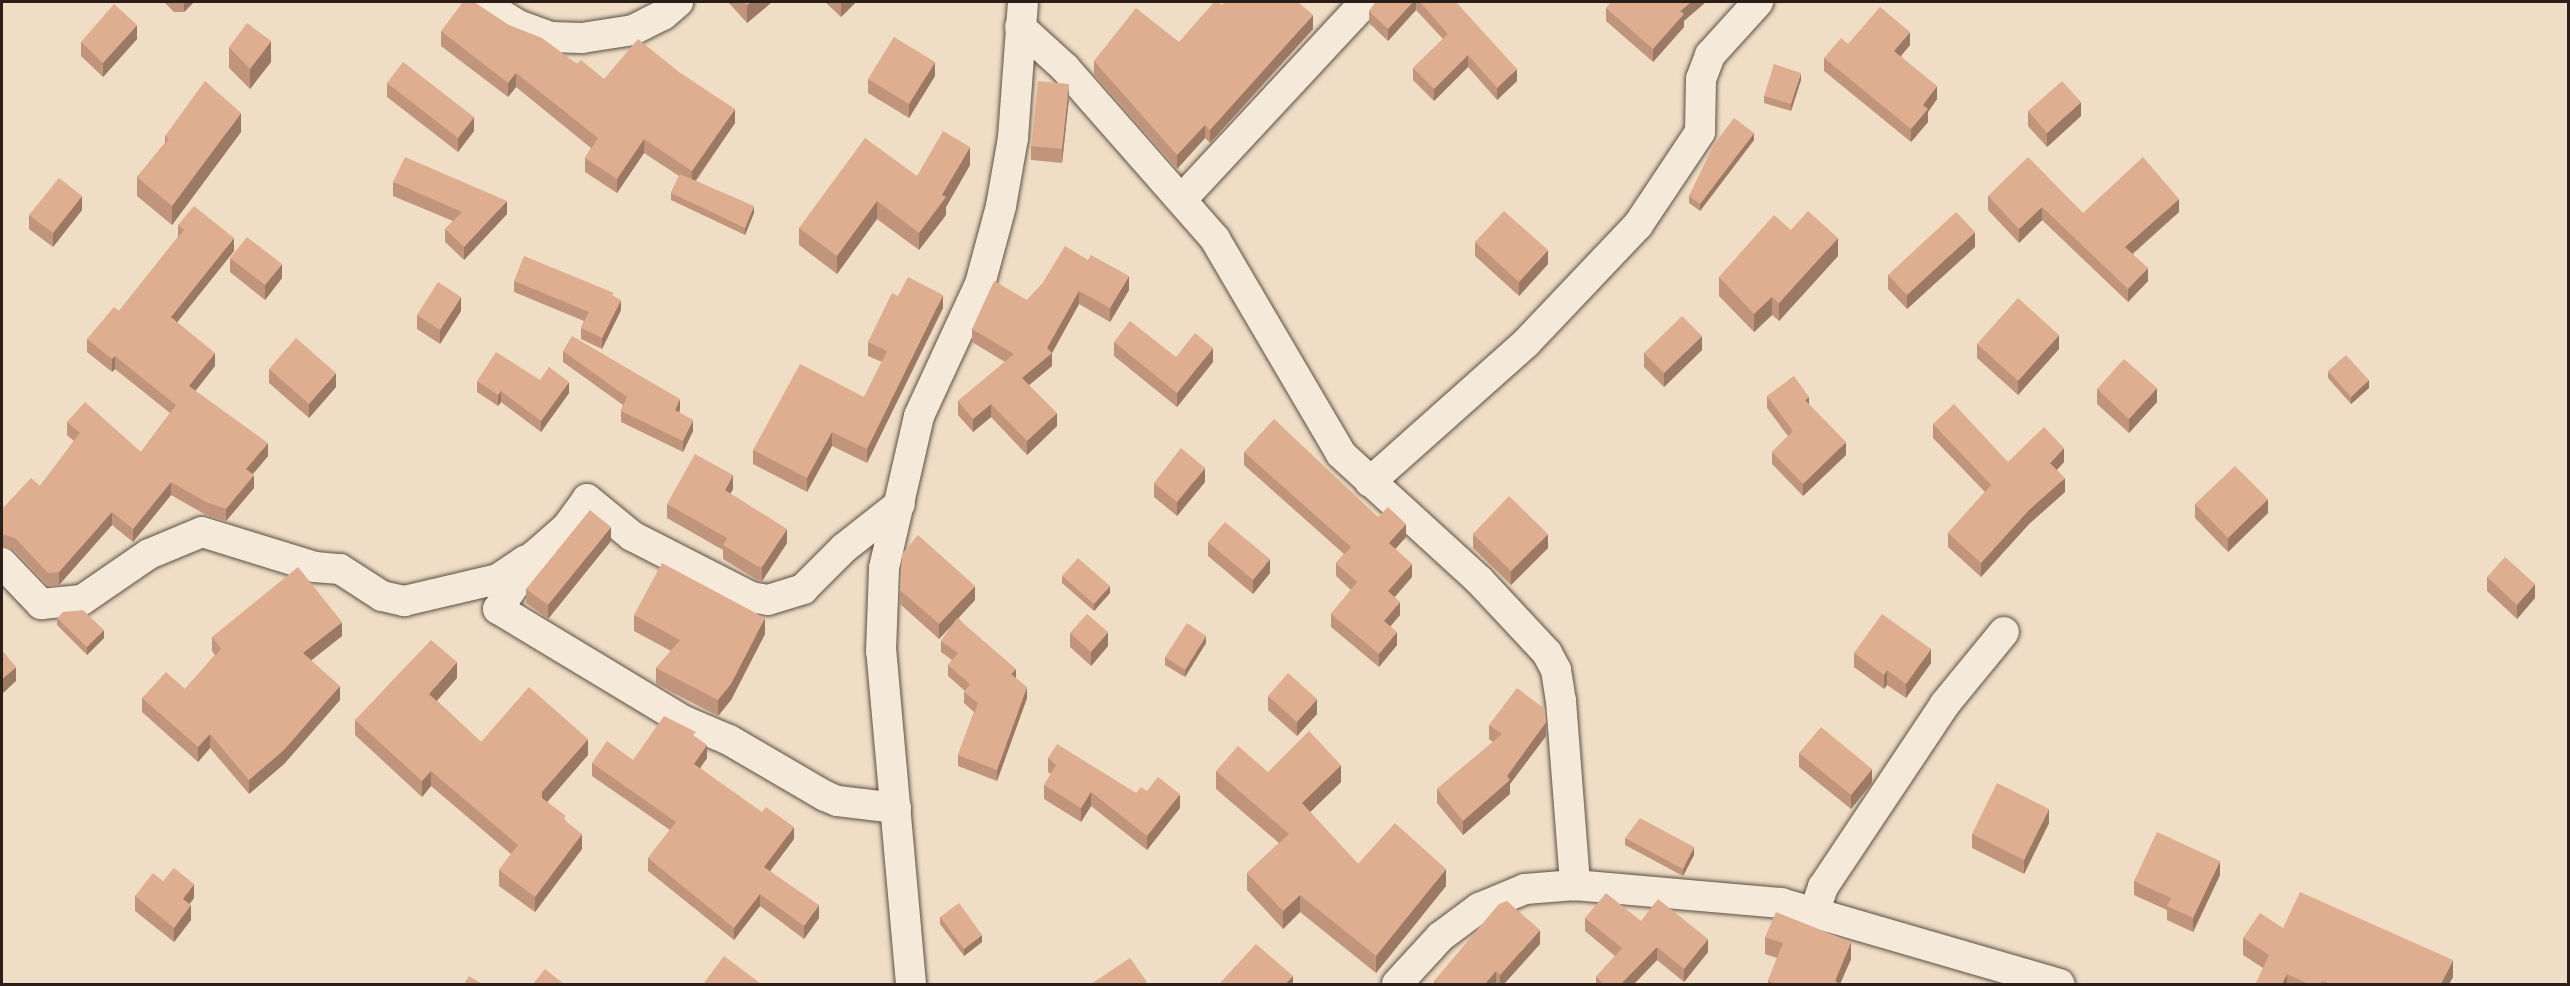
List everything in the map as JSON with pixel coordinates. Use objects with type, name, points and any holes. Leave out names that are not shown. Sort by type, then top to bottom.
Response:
[{"type":"street","points":[[481,2],[518,25],[551,36],[582,38],[633,30],[663,15],[678,2]]},
{"type":"street","points":[[1183,198],[1365,2]]},
{"type":"street","points":[[1370,482],[1526,343],[1638,225],[1700,132],[1701,79],[1710,55],[1758,2]]},
{"type":"street","points":[[1021,14],[1099,111],[1183,198],[1215,239],[1329,437],[1370,482],[1479,580],[1532,634],[1556,670],[1575,885]]},
{"type":"street","points":[[911,984],[881,651],[884,568],[919,416],[980,284],[1001,206],[1013,138],[1021,14]]},
{"type":"street","points":[[2,563],[41,604],[82,600],[149,554],[206,532],[298,562],[340,569],[382,596],[404,601],[498,579],[534,556],[567,527],[587,499],[632,537],[751,597],[768,600],[803,589],[844,548],[900,504]]},
{"type":"street","points":[[534,556],[498,609],[684,721],[729,741],[825,796],[837,801],[896,808]]},
{"type":"street","points":[[1814,913],[1823,887],[1945,704],[2004,632]]},
{"type":"street","points":[[1397,984],[1440,937],[1479,908],[1525,889],[1575,885],[1781,903],[2059,984]]},
{"type":"building","points":[[463,2],[474,2],[509,25],[542,38],[577,64],[581,60],[604,79],[638,39],[679,72],[735,109],[692,171],[644,139],[617,179],[585,158],[598,138],[516,73],[508,83],[441,31]]},
{"type":"building","points":[[1214,2],[1222,5],[1225,2],[1298,2],[1313,15],[1210,130],[1205,125],[1177,155],[1094,61],[1136,8],[1179,42]]},
{"type":"building","points":[[1376,2],[1413,2],[1388,29],[1369,11]]},
{"type":"building","points":[[1420,2],[1456,2],[1517,69],[1497,88],[1468,55],[1434,89],[1413,68],[1448,34]]},
{"type":"building","points":[[1611,2],[1691,2],[1680,11],[1684,14],[1653,49],[1606,8]]},
{"type":"building","points":[[114,4],[137,25],[103,63],[81,42]]},
{"type":"building","points":[[1880,7],[1910,32],[1894,51],[1937,86],[1923,105],[1928,109],[1911,129],[1824,58],[1841,38],[1848,44]]},
{"type":"building","points":[[247,23],[271,41],[250,69],[229,47]]},
{"type":"building","points":[[894,37],[935,62],[909,104],[868,79]]},
{"type":"building","points":[[403,62],[474,117],[458,138],[387,83]]},
{"type":"building","points":[[1774,64],[1801,73],[1791,104],[1764,96]]},
{"type":"building","points":[[205,81],[241,113],[172,206],[137,177],[169,139],[165,136]]},
{"type":"building","points":[[1038,81],[1069,84],[1062,149],[1031,146]]},
{"type":"building","points":[[2062,81],[2081,102],[2047,133],[2028,111]]},
{"type":"building","points":[[1734,118],[1754,133],[1700,204],[1689,196],[1713,146]]},
{"type":"building","points":[[943,131],[970,147],[942,195],[946,197],[919,233],[877,201],[837,256],[799,228],[865,138],[917,176]]},
{"type":"building","points":[[405,157],[507,201],[464,247],[445,229],[462,212],[393,182]]},
{"type":"building","points":[[2028,157],[2083,213],[2143,157],[2179,199],[2125,247],[2148,268],[2128,289],[2042,207],[2019,229],[1988,196]]},
{"type":"building","points":[[680,174],[754,206],[745,228],[671,193]]},
{"type":"building","points":[[59,178],[82,196],[53,233],[29,215]]},
{"type":"building","points":[[194,206],[234,238],[171,317],[215,353],[189,386],[268,443],[246,469],[254,475],[226,509],[206,502],[171,482],[133,529],[112,512],[59,572],[48,573],[15,538],[2,534],[2,509],[31,478],[40,486],[80,433],[67,422],[85,402],[141,452],[176,405],[115,356],[112,359],[87,339],[114,307],[119,311],[184,230],[178,225]]},
{"type":"building","points":[[1504,211],[1548,250],[1519,282],[1475,242]]},
{"type":"building","points":[[1808,211],[1838,238],[1779,303],[1772,297],[1754,314],[1719,277],[1774,215],[1791,230]]},
{"type":"building","points":[[1956,212],[1975,232],[1907,295],[1888,275]]},
{"type":"building","points":[[247,237],[282,264],[265,285],[230,258]]},
{"type":"building","points":[[1065,246],[1088,260],[1091,255],[1129,276],[1110,308],[1079,291],[1047,348],[1052,353],[1022,378],[1057,413],[1027,441],[991,404],[973,419],[958,401],[1014,354],[972,329],[994,281],[1027,300],[1042,284]]},
{"type":"building","points":[[524,256],[614,293],[612,295],[621,300],[602,338],[581,328],[589,312],[514,281]]},
{"type":"building","points":[[908,277],[943,295],[867,449],[832,432],[807,478],[753,450],[800,364],[864,397],[887,351],[868,342],[892,293],[898,296]]},
{"type":"building","points":[[438,282],[461,297],[440,330],[417,315]]},
{"type":"building","points":[[2018,298],[2059,335],[2018,381],[1977,344]]},
{"type":"building","points":[[1682,316],[1702,336],[1664,373],[1644,353]]},
{"type":"building","points":[[1130,321],[1176,357],[1195,333],[1213,348],[1177,393],[1114,342]]},
{"type":"building","points":[[572,336],[680,399],[675,410],[693,420],[683,441],[621,411],[627,397],[563,351]]},
{"type":"building","points":[[296,338],[336,373],[309,404],[269,369]]},
{"type":"building","points":[[496,352],[540,380],[549,367],[569,382],[541,421],[501,391],[498,395],[477,381]]},
{"type":"building","points":[[2346,355],[2369,380],[2351,397],[2328,371]]},
{"type":"building","points":[[2124,359],[2157,388],[2129,419],[2097,389]]},
{"type":"building","points":[[1794,376],[1809,397],[1805,400],[1846,442],[1803,484],[1772,452],[1793,431],[1767,396]]},
{"type":"building","points":[[1954,404],[2008,462],[2044,427],[2064,448],[2050,463],[2065,478],[2029,510],[1981,563],[1948,533],[1991,485],[1933,424]]},
{"type":"building","points":[[1274,419],[1378,517],[1388,507],[1406,524],[1389,543],[1412,564],[1388,591],[1400,602],[1384,621],[1397,632],[1379,654],[1331,614],[1357,582],[1336,563],[1351,547],[1244,452]]},
{"type":"building","points":[[1181,448],[1205,468],[1177,502],[1154,483]]},
{"type":"building","points":[[695,454],[733,475],[725,490],[787,529],[762,567],[723,545],[727,538],[667,504]]},
{"type":"building","points":[[2235,466],[2268,499],[2228,538],[2195,504]]},
{"type":"building","points":[[1509,496],[1548,534],[1511,571],[1473,534]]},
{"type":"building","points":[[590,510],[611,527],[548,605],[526,589]]},
{"type":"building","points":[[1225,522],[1270,559],[1253,580],[1208,542]]},
{"type":"building","points":[[918,535],[975,586],[939,624],[900,590],[902,554]]},
{"type":"building","points":[[2505,557],[2535,584],[2517,605],[2487,577]]},
{"type":"building","points":[[1078,558],[1110,586],[1094,604],[1062,576]]},
{"type":"building","points":[[662,563],[765,618],[731,684],[718,700],[656,668],[680,640],[634,615]]},
{"type":"building","points":[[298,567],[342,622],[303,653],[340,686],[284,750],[249,780],[210,734],[198,747],[142,698],[166,672],[185,689],[221,649],[212,637]]},
{"type":"building","points":[[83,610],[104,630],[87,647],[57,618],[63,612]]},
{"type":"building","points":[[1087,614],[1108,632],[1091,652],[1070,633]]},
{"type":"building","points":[[1882,614],[1931,649],[1906,684],[1887,670],[1884,675],[1854,653]]},
{"type":"building","points":[[957,618],[1016,669],[1011,674],[1027,687],[997,770],[958,755],[978,703],[964,692],[970,684],[948,665],[958,653],[941,641]]},
{"type":"building","points":[[1187,623],[1206,636],[1185,670],[1165,657]]},
{"type":"building","points":[[431,640],[457,662],[429,694],[481,742],[529,687],[588,739],[542,792],[542,798],[566,816],[563,819],[582,834],[535,897],[499,870],[518,845],[431,771],[422,781],[355,720]]},
{"type":"building","points":[[2,650],[16,667],[2,679]]},
{"type":"building","points":[[1288,673],[1317,699],[1297,722],[1268,696]]},
{"type":"building","points":[[1517,688],[1545,709],[1546,722],[1507,776],[1510,780],[1463,821],[1437,789],[1502,734],[1489,725]]},
{"type":"building","points":[[664,716],[696,732],[693,735],[707,745],[694,764],[762,812],[766,807],[794,827],[764,867],[819,905],[804,926],[760,894],[734,928],[648,858],[676,822],[592,763],[607,741],[633,760]]},
{"type":"building","points":[[1821,727],[1872,769],[1851,795],[1799,753]]},
{"type":"building","points":[[1309,731],[1341,765],[1302,803],[1358,864],[1395,823],[1446,869],[1376,956],[1300,895],[1283,911],[1247,873],[1289,834],[1216,771],[1238,746],[1268,772]]},
{"type":"building","points":[[1057,744],[1136,793],[1141,787],[1147,791],[1158,777],[1180,794],[1147,836],[1091,792],[1081,808],[1044,785],[1056,765],[1048,758]]},
{"type":"building","points":[[1997,783],[2049,809],[2024,860],[1972,834]]},
{"type":"building","points":[[1640,818],[1694,847],[1683,869],[1625,838]]},
{"type":"building","points":[[2157,832],[2220,861],[2193,918],[2167,906],[2171,898],[2134,881]]},
{"type":"building","points":[[174,868],[194,884],[183,899],[191,905],[174,928],[135,896],[153,873],[163,881]]},
{"type":"building","points":[[2300,892],[2453,960],[2441,984],[2331,984],[2322,981],[2320,984],[2309,984],[2287,974],[2282,984],[2256,983],[2269,955],[2243,938],[2260,913],[2283,928]]},
{"type":"building","points":[[1606,893],[1641,921],[1658,899],[1708,939],[1684,969],[1657,947],[1621,984],[1604,984],[1596,977],[1622,948],[1585,918]]},
{"type":"building","points":[[1507,901],[1540,930],[1500,975],[1496,971],[1485,984],[1438,984],[1434,981],[1499,904]]},
{"type":"building","points":[[959,903],[982,935],[964,949],[940,917]]},
{"type":"building","points":[[1776,912],[1851,942],[1835,981],[1840,984],[1777,984],[1768,981],[1783,943],[1765,937]]},
{"type":"building","points":[[1256,944],[1293,976],[1285,984],[1219,984]]},
{"type":"building","points":[[724,956],[760,983],[760,984],[704,983]]},
{"type":"building","points":[[1130,958],[1147,982],[1143,984],[1091,984]]},
{"type":"building","points":[[545,969],[564,984],[533,984]]},
{"type":"building","points":[[469,976],[482,984],[464,984]]}]
